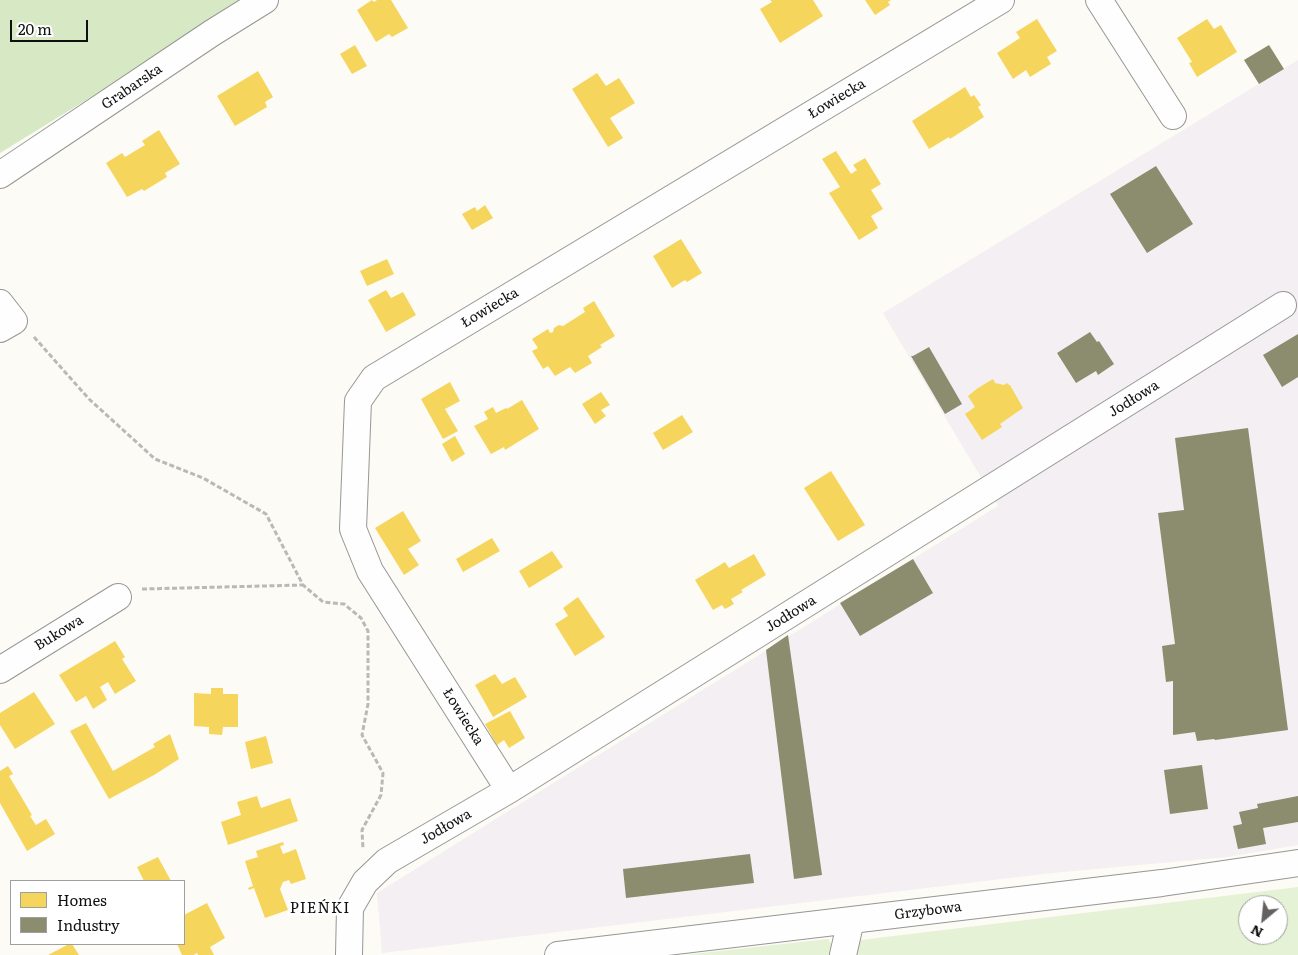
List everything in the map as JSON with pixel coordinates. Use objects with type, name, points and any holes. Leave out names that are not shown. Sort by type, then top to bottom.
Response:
[{"type":"street","name":"Grabarska","points":[[0,174],[265,0]]},
{"type":"street","name":"Łowiecka","points":[[509,790],[370,572],[353,529],[358,401],[374,378],[1001,0]]},
{"type":"street","points":[[1099,0],[1173,116]]},
{"type":"street","name":"Jodłowa","points":[[349,955],[350,908],[365,882],[387,861],[509,790],[1283,305]]},
{"type":"street","name":"Bukowa","points":[[0,670],[118,597]]},
{"type":"street","name":"Grzybowa","points":[[558,955],[1162,883],[1298,863]]},
{"type":"street","points":[[843,955],[850,920]]},
{"type":"path","points":[[5,318],[38,340],[90,399],[155,459],[203,478],[266,514],[303,585],[323,602],[344,604],[361,618],[368,631],[368,704],[362,735],[383,773],[381,795],[362,830],[365,882]]},
{"type":"path","points":[[118,597],[122,589],[303,585]]},
{"type":"shaded area","points":[[1298,60],[1298,845],[1227,857],[1052,873],[382,953],[377,893],[998,506],[883,313]]},
{"type":"green space","points":[[0,0],[249,0],[0,153]]},
{"type":"green space","points":[[1298,887],[1298,955],[854,955],[855,949],[861,940]]},
{"type":"green space","points":[[828,939],[836,951],[835,955],[684,955]]},
{"type":"building: Homes","points":[[372,0],[374,2],[377,0],[391,0],[408,28],[392,37],[389,34],[376,42],[357,10]]},
{"type":"building: Homes","points":[[770,0],[813,0],[823,16],[780,43],[760,9],[772,2]]},
{"type":"building: Homes","points":[[865,0],[891,0],[888,2],[890,5],[875,15]]},
{"type":"building: Homes","points":[[1037,19],[1057,51],[1047,57],[1051,64],[1030,77],[1026,70],[1013,79],[997,53],[1020,38],[1016,32]]},
{"type":"building: Homes","points":[[1207,19],[1214,29],[1221,25],[1237,52],[1197,77],[1189,63],[1192,62],[1177,38]]},
{"type":"building: Homes","points":[[355,45],[367,66],[352,74],[340,54]]},
{"type":"building: Homes","points":[[258,71],[273,97],[265,102],[267,107],[235,126],[217,96]]},
{"type":"building: Homes","points":[[597,73],[606,86],[619,78],[635,103],[610,118],[623,138],[608,147],[572,89]]},
{"type":"building: Homes","points":[[965,87],[971,97],[974,95],[981,105],[978,107],[984,117],[950,139],[949,137],[929,149],[912,121]]},
{"type":"building: Homes","points":[[159,130],[180,164],[165,173],[167,177],[144,191],[142,189],[127,197],[106,163],[122,153],[125,157],[145,145],[142,141]]},
{"type":"building: Homes","points":[[836,151],[851,174],[857,170],[853,165],[865,158],[881,184],[871,190],[883,209],[871,216],[878,228],[859,240],[829,193],[840,187],[822,159]]},
{"type":"building: Homes","points":[[485,205],[493,218],[472,230],[462,214],[475,207],[477,211]]},
{"type":"building: Homes","points":[[681,239],[702,273],[672,288],[653,256]]},
{"type":"building: Homes","points":[[387,259],[394,274],[367,286],[360,271]]},
{"type":"building: Homes","points":[[386,290],[391,298],[403,292],[416,315],[386,332],[368,300]]},
{"type":"building: Homes","points":[[594,301],[615,336],[600,345],[602,347],[588,356],[592,363],[575,373],[570,367],[555,376],[548,366],[543,369],[532,351],[538,348],[532,339],[548,329],[550,333],[559,325],[563,326],[585,312],[583,308]]},
{"type":"building: Homes","points":[[993,379],[995,383],[1004,385],[1007,383],[1010,385],[1023,408],[1000,424],[1002,427],[982,440],[965,414],[975,407],[968,396]]},
{"type":"building: Homes","points":[[450,382],[460,401],[445,409],[458,431],[443,439],[421,399]]},
{"type":"building: Homes","points":[[601,392],[610,405],[601,410],[606,416],[595,424],[582,404]]},
{"type":"building: Homes","points":[[522,400],[539,429],[505,450],[504,447],[491,454],[474,426],[488,419],[484,412],[493,407],[496,413]]},
{"type":"building: Homes","points":[[682,415],[693,432],[663,450],[653,433]]},
{"type":"building: Homes","points":[[455,436],[465,454],[452,462],[442,444]]},
{"type":"building: Homes","points":[[831,471],[865,525],[838,541],[804,488]]},
{"type":"building: Homes","points":[[403,511],[421,541],[408,549],[419,565],[404,575],[375,528]]},
{"type":"building: Homes","points":[[492,538],[500,551],[463,572],[456,559]]},
{"type":"building: Homes","points":[[552,551],[563,567],[529,588],[519,571]]},
{"type":"building: Homes","points":[[754,554],[766,575],[741,590],[743,592],[731,599],[734,604],[725,609],[722,605],[713,610],[695,580],[725,562],[729,568]]},
{"type":"building: Homes","points":[[578,597],[605,637],[575,656],[555,624],[568,616],[563,608]]},
{"type":"building: Homes","points":[[115,641],[125,657],[122,659],[136,681],[115,694],[108,682],[100,687],[107,700],[93,709],[86,696],[76,702],[59,675]]},
{"type":"building: Homes","points":[[495,674],[502,684],[515,677],[527,697],[493,717],[475,685]]},
{"type":"building: Homes","points":[[211,688],[223,688],[223,694],[238,694],[238,727],[223,727],[222,735],[209,734],[209,727],[194,726],[194,693],[211,694]]},
{"type":"building: Homes","points":[[34,692],[55,724],[15,749],[0,725],[0,713]]},
{"type":"building: Homes","points":[[510,711],[525,738],[509,748],[504,740],[497,745],[485,724]]},
{"type":"building: Homes","points":[[86,723],[113,771],[155,747],[153,744],[170,734],[179,759],[109,799],[70,731]]},
{"type":"building: Homes","points":[[266,736],[273,763],[251,769],[245,742]]},
{"type":"building: Homes","points":[[8,766],[13,774],[9,776],[36,825],[46,819],[55,834],[27,851],[0,803],[0,771]]},
{"type":"building: Homes","points":[[257,796],[261,808],[290,798],[298,821],[228,845],[221,822],[241,815],[237,802]]},
{"type":"building: Homes","points":[[283,842],[284,845],[280,846],[283,854],[296,849],[306,879],[291,884],[289,880],[283,882],[280,889],[288,910],[265,918],[254,888],[249,890],[248,888],[253,886],[245,861],[258,857],[256,851]]},
{"type":"building: Homes","points":[[158,857],[170,880],[144,880],[137,867]]},
{"type":"building: Homes","points":[[207,903],[225,938],[210,947],[214,955],[198,955],[197,953],[194,955],[182,955],[177,945],[185,945],[185,914]]},
{"type":"building: Homes","points":[[67,945],[73,945],[79,955],[48,955]]},
{"type":"building: Industry","points":[[1269,45],[1284,69],[1259,84],[1244,60]]},
{"type":"building: Industry","points":[[1156,166],[1193,224],[1147,253],[1110,194]]},
{"type":"building: Industry","points":[[1090,332],[1097,342],[1099,341],[1114,364],[1098,375],[1096,371],[1076,383],[1057,353]]},
{"type":"building: Industry","points":[[1298,334],[1298,377],[1282,387],[1263,355]]},
{"type":"building: Industry","points":[[929,347],[962,404],[945,414],[911,356]]},
{"type":"building: Industry","points":[[1248,428],[1288,730],[1197,741],[1195,732],[1173,735],[1173,681],[1166,682],[1162,646],[1175,644],[1158,513],[1184,510],[1175,438]]},
{"type":"building: Industry","points":[[913,559],[933,593],[860,636],[840,603]]},
{"type":"building: Industry","points":[[788,635],[822,875],[794,879],[766,650]]},
{"type":"building: Industry","points":[[1202,765],[1208,809],[1170,814],[1164,770]]},
{"type":"building: Industry","points":[[1298,796],[1298,822],[1263,828],[1266,844],[1238,849],[1233,826],[1242,824],[1239,812],[1258,808],[1257,804]]},
{"type":"building: Industry","points":[[750,854],[754,883],[626,898],[623,869]]},
{"type":"district","name":"PIEŃKI","points":[[320,909]]}]
